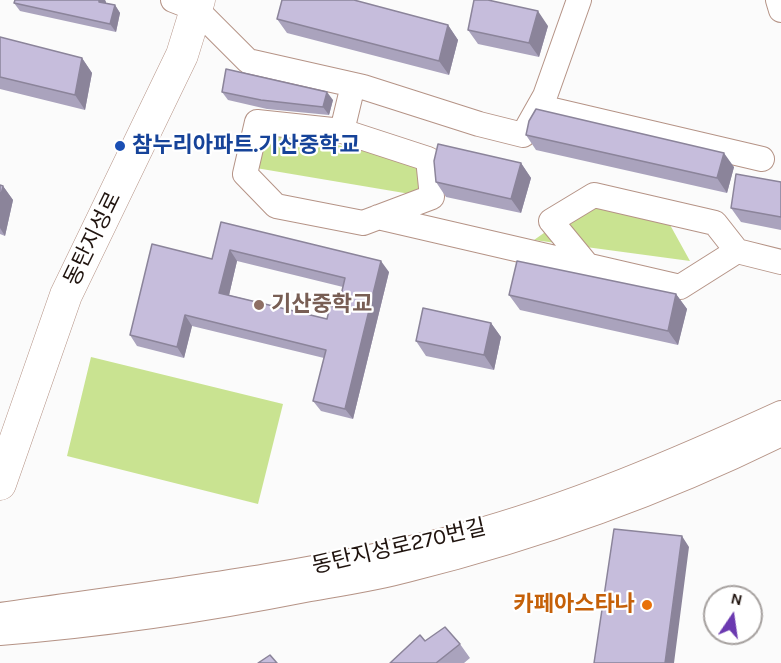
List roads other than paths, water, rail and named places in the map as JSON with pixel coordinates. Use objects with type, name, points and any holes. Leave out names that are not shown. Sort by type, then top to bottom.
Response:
[{"type":"main road","name":"동탄지성로","points":[[0,484],[66,295],[182,55],[189,3]]},
{"type":"street","points":[[189,3],[248,61],[353,85],[479,124],[523,135],[545,96],[579,0]]},
{"type":"street","points":[[778,0],[781,9]]},
{"type":"street","points":[[342,131],[353,85]]},
{"type":"street","points":[[540,106],[762,159]]},
{"type":"street","points":[[257,122],[342,131],[428,159],[432,197],[363,223],[276,206],[245,174],[257,122]]},
{"type":"street","points":[[588,266],[551,221],[594,195],[715,223],[737,251],[781,262]]},
{"type":"street","points":[[378,217],[680,287],[737,251]]},
{"type":"street","name":"동탄지성로270번길","points":[[0,615],[256,579],[460,536],[563,504],[617,484],[680,459],[781,413]]},
{"type":"street","points":[[0,633],[69,628],[120,621],[256,600],[406,571],[576,519],[687,477],[781,434]]},
{"type":"place","name":"참누리아파트.기산중학교","points":[[120,146]]},
{"type":"place","name":"기산중학교","points":[[259,305]]},
{"type":"place","name":"카페아스타나","points":[[647,605]]}]
